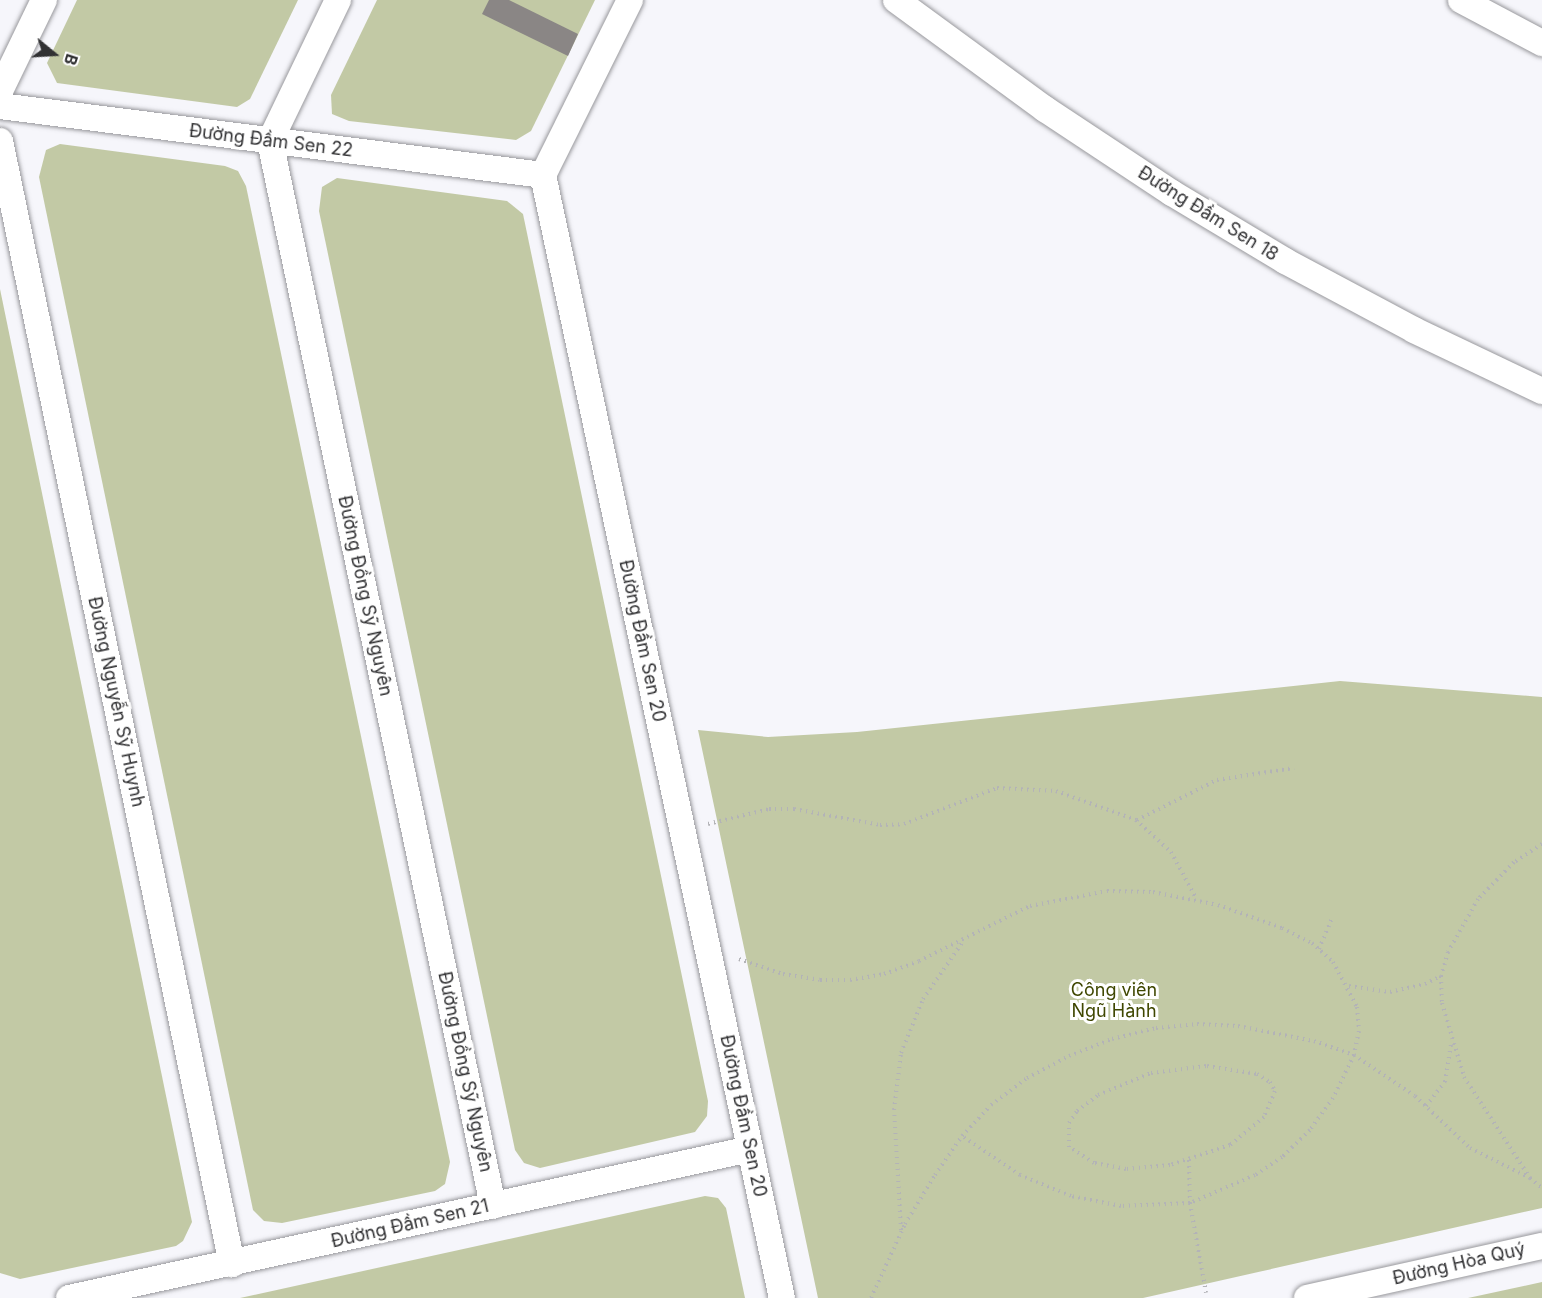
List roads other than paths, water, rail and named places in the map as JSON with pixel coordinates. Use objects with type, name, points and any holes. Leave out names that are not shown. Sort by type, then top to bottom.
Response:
[{"type":"street","points":[[0,91],[44,0]]},
{"type":"street","points":[[270,141],[339,0]]},
{"type":"street","points":[[543,175],[630,0]]},
{"type":"street","name":"Đường Đầm Sen 18","points":[[896,0],[1045,109],[1172,193],[1394,320],[1542,391]]},
{"type":"street","points":[[1461,0],[1542,43]]},
{"type":"street","name":"Đường Đầm Sen 22","points":[[0,106],[543,175]]},
{"type":"street","name":"Đường Nguyễn Sỹ Huynh","points":[[0,141],[232,1264]]},
{"type":"street","name":"Đường Đồng Sỹ Nguyên","points":[[270,141],[493,1206]]},
{"type":"street","name":"Đường Đầm Sen 20","points":[[543,175],[782,1298]]},
{"type":"street","name":"Đường Đầm Sen 21","points":[[69,1298],[750,1149]]},
{"type":"street","name":"Đường Hòa Quý","points":[[1307,1298],[1542,1246]]},
{"type":"park label","name":"Công viên Ngũ Hành","points":[[1114,1001]]}]
